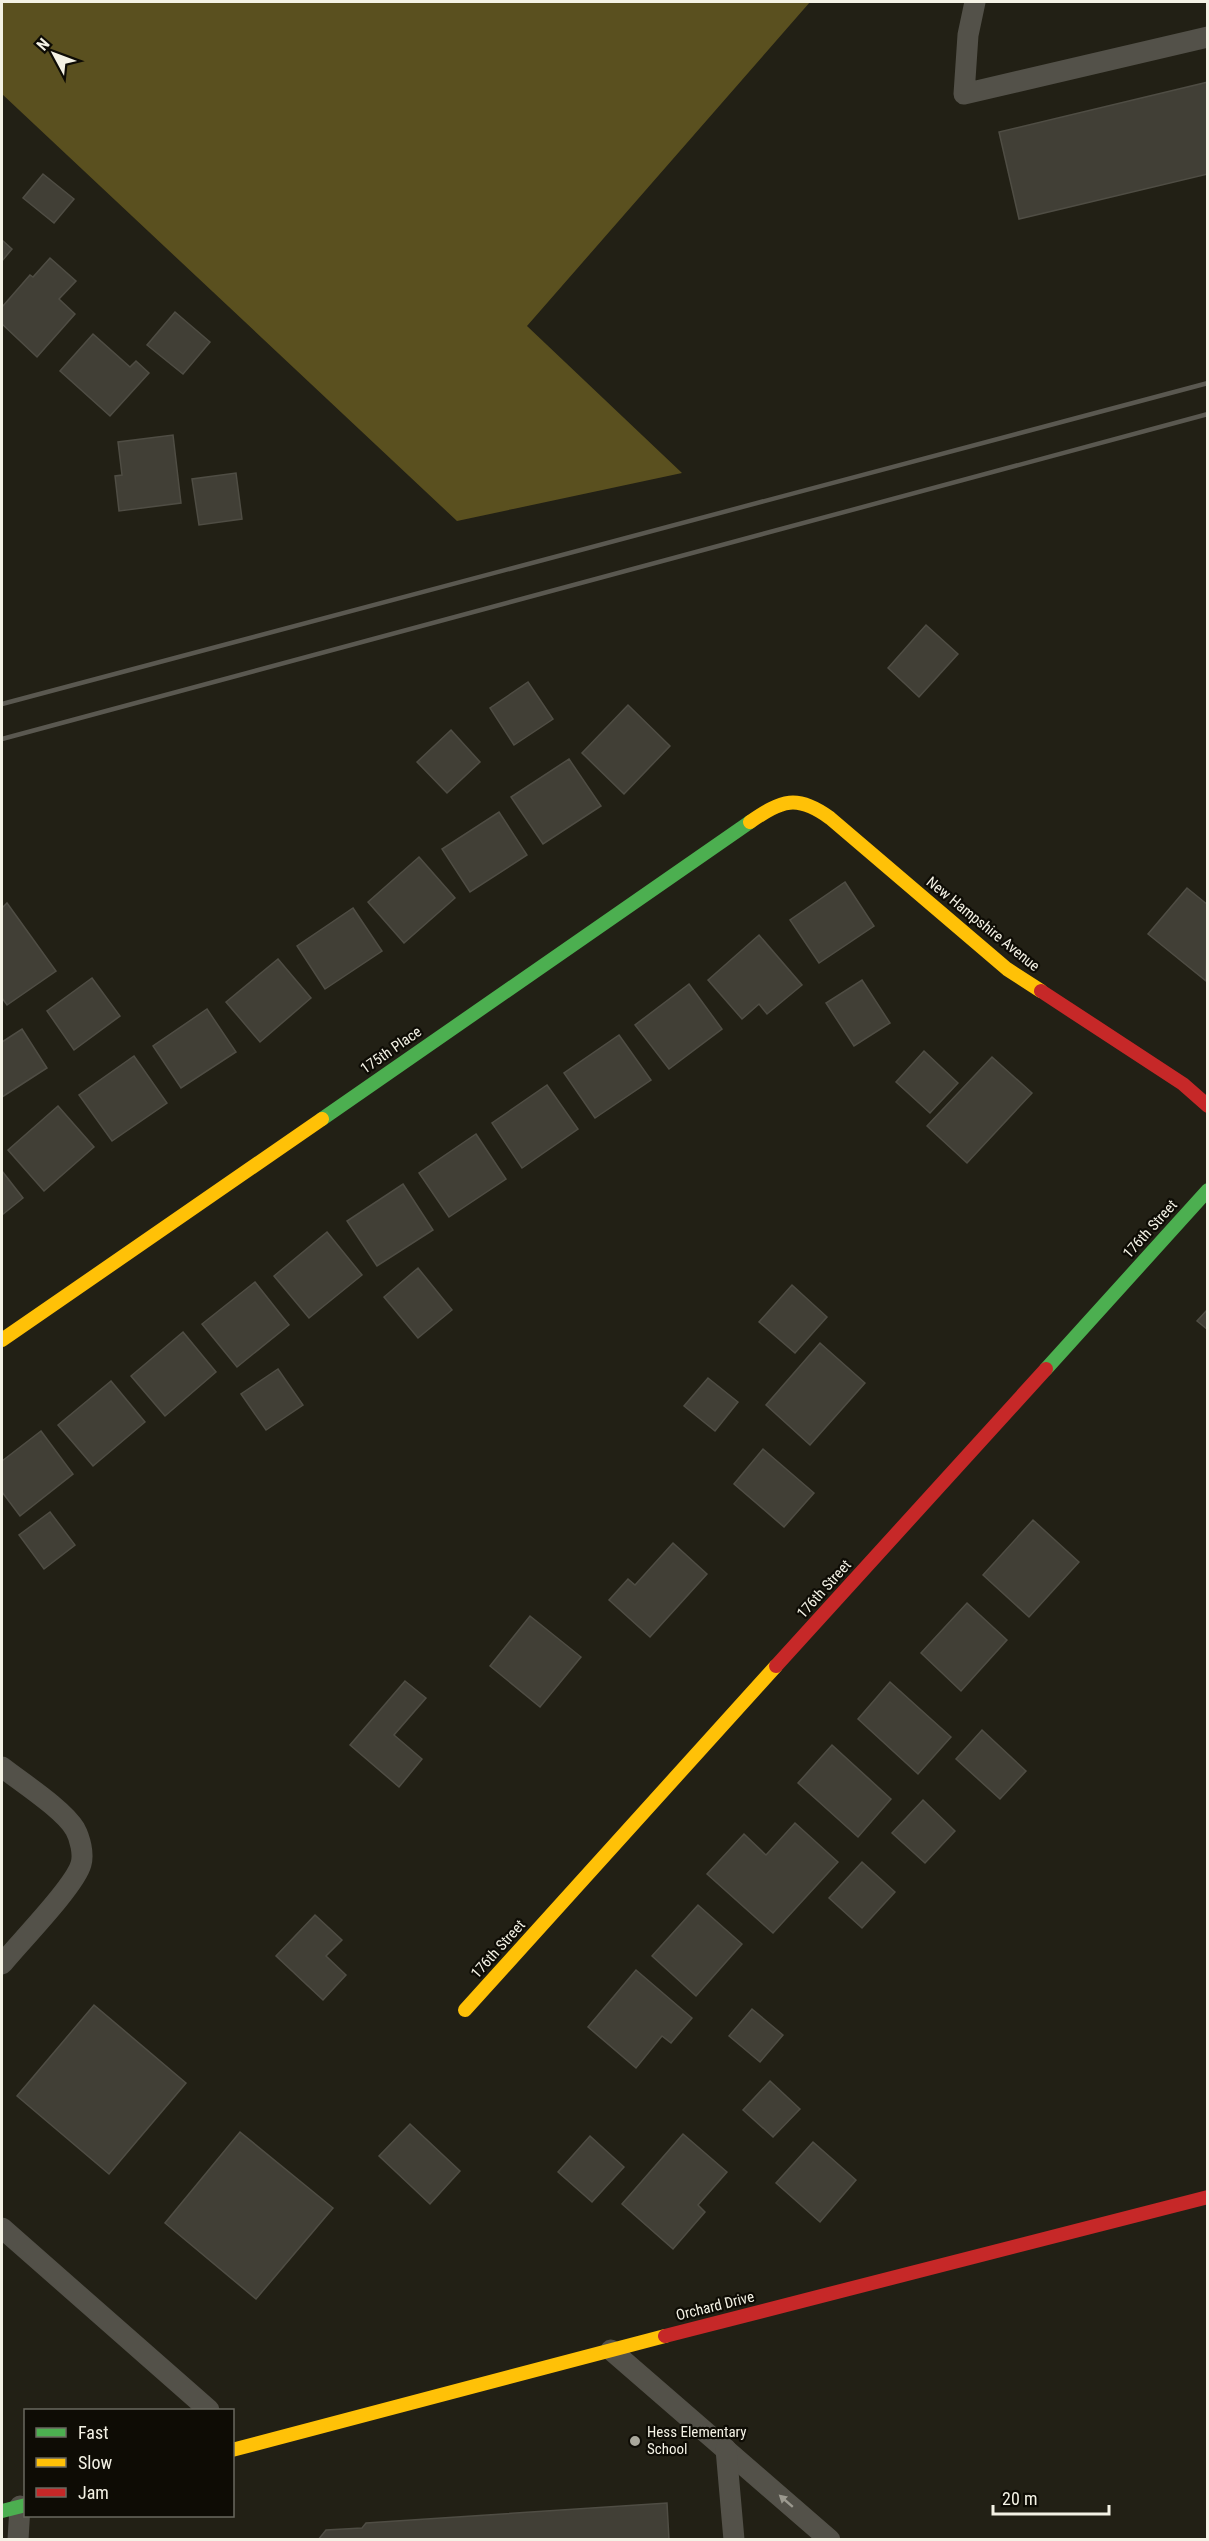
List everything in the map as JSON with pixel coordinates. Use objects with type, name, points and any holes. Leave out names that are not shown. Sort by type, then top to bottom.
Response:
[{"type":"street","name":"New Hampshire Avenue","points":[[804,800],[830,818],[1007,969],[1183,1084],[1208,1106]]},
{"type":"street","name":"175th Place","points":[[2,1340],[763,813],[786,802],[804,800]]},
{"type":"street","name":"176th Street","points":[[465,2010],[1208,1190]]},
{"type":"street","name":"Orchard Drive","points":[[241,2448],[611,2350],[1208,2197]]},
{"type":"lane","points":[[975,2],[968,35],[964,94],[1208,37]]},
{"type":"lane","points":[[2,1767],[63,1815],[74,1828],[80,1843],[82,1863],[72,1882],[2,1964]]},
{"type":"lane","points":[[2,2228],[208,2409]]},
{"type":"lane","points":[[611,2350],[830,2540]]},
{"type":"lane","points":[[726,2448],[734,2540]]},
{"type":"lane","points":[[16,2508],[18,2540]]},
{"type":"shaded area","points":[[2,2],[810,2],[527,326],[682,473],[457,521],[2,94]]},
{"type":"building","points":[[1208,82],[1208,174],[1019,219],[999,132]]},
{"type":"building","points":[[43,174],[74,199],[54,223],[23,198]]},
{"type":"building","points":[[2,240],[12,249],[2,261]]},
{"type":"building","points":[[50,258],[76,281],[59,299],[75,314],[37,357],[2,324],[2,307],[30,275],[33,277]]},
{"type":"building","points":[[175,312],[210,342],[183,374],[147,345]]},
{"type":"building","points":[[93,334],[130,367],[136,361],[149,373],[110,416],[60,371]]},
{"type":"building","points":[[173,435],[181,503],[119,511],[115,476],[122,475],[118,442]]},
{"type":"building","points":[[236,473],[242,519],[199,525],[192,479]]},
{"type":"building","points":[[926,625],[958,654],[919,697],[888,668]]},
{"type":"building","points":[[528,682],[553,719],[514,745],[490,708]]},
{"type":"building","points":[[628,705],[670,746],[624,794],[582,753]]},
{"type":"building","points":[[451,730],[480,762],[447,793],[417,762]]},
{"type":"building","points":[[569,759],[601,806],[543,844],[511,797]]},
{"type":"building","points":[[499,812],[527,855],[470,892],[442,849]]},
{"type":"building","points":[[419,857],[455,898],[404,943],[368,902]]},
{"type":"building","points":[[845,882],[874,926],[819,963],[790,920]]},
{"type":"building","points":[[1187,888],[1208,905],[1206,981],[1148,934]]},
{"type":"building","points":[[7,903],[56,971],[7,1005],[2,998],[2,908]]},
{"type":"building","points":[[353,908],[382,951],[325,989],[297,946]]},
{"type":"building","points":[[759,935],[802,985],[767,1014],[759,1004],[742,1019],[708,980]]},
{"type":"building","points":[[278,959],[311,998],[260,1042],[226,1002]]},
{"type":"building","points":[[92,978],[120,1016],[74,1050],[47,1011]]},
{"type":"building","points":[[862,980],[890,1023],[854,1046],[826,1003]]},
{"type":"building","points":[[689,984],[722,1029],[669,1069],[635,1025]]},
{"type":"building","points":[[207,1009],[236,1052],[181,1088],[153,1046]]},
{"type":"building","points":[[22,1029],[47,1068],[2,1097],[2,1042]]},
{"type":"building","points":[[619,1035],[651,1080],[595,1118],[564,1073]]},
{"type":"building","points":[[924,1051],[958,1083],[930,1113],[896,1082]]},
{"type":"building","points":[[134,1056],[167,1103],[112,1141],[79,1095]]},
{"type":"building","points":[[992,1057],[1032,1093],[967,1163],[927,1126]]},
{"type":"building","points":[[547,1085],[578,1129],[522,1168],[492,1123]]},
{"type":"building","points":[[58,1106],[94,1147],[44,1191],[8,1150]]},
{"type":"building","points":[[476,1134],[506,1179],[449,1217],[419,1173]]},
{"type":"building","points":[[2,1171],[23,1198],[2,1215]]},
{"type":"building","points":[[403,1184],[433,1230],[377,1266],[347,1221]]},
{"type":"building","points":[[327,1232],[362,1275],[309,1318],[274,1276]]},
{"type":"building","points":[[418,1268],[452,1310],[418,1338],[384,1297]]},
{"type":"building","points":[[255,1282],[289,1325],[237,1367],[202,1324]]},
{"type":"building","points":[[792,1285],[827,1317],[795,1353],[759,1322]]},
{"type":"building","points":[[1208,1309],[1208,1330],[1197,1321]]},
{"type":"building","points":[[183,1332],[216,1372],[165,1416],[131,1376]]},
{"type":"building","points":[[820,1343],[865,1383],[810,1445],[766,1405]]},
{"type":"building","points":[[278,1369],[303,1405],[266,1430],[241,1394]]},
{"type":"building","points":[[708,1378],[738,1402],[715,1431],[684,1406]]},
{"type":"building","points":[[111,1381],[145,1422],[93,1466],[58,1425]]},
{"type":"building","points":[[41,1431],[73,1474],[20,1516],[2,1492],[2,1461]]},
{"type":"building","points":[[763,1449],[814,1493],[784,1527],[734,1484]]},
{"type":"building","points":[[50,1512],[75,1545],[44,1569],[19,1535]]},
{"type":"building","points":[[1033,1520],[1079,1562],[1029,1617],[983,1575]]},
{"type":"building","points":[[673,1543],[707,1574],[650,1637],[609,1600],[628,1579],[635,1585]]},
{"type":"building","points":[[967,1603],[1007,1640],[961,1691],[921,1653]]},
{"type":"building","points":[[530,1616],[581,1657],[540,1707],[490,1666]]},
{"type":"building","points":[[405,1681],[426,1698],[394,1735],[422,1759],[399,1787],[350,1745]]},
{"type":"building","points":[[890,1682],[951,1737],[918,1774],[858,1719]]},
{"type":"building","points":[[982,1730],[1026,1771],[1000,1799],[956,1759]]},
{"type":"building","points":[[832,1745],[891,1799],[858,1837],[798,1783]]},
{"type":"building","points":[[923,1800],[955,1831],[925,1863],[892,1833]]},
{"type":"building","points":[[795,1823],[838,1862],[773,1933],[707,1874],[744,1834],[766,1855]]},
{"type":"building","points":[[862,1862],[895,1892],[862,1928],[829,1898]]},
{"type":"building","points":[[698,1905],[742,1944],[696,1996],[652,1956]]},
{"type":"building","points":[[315,1915],[342,1940],[326,1956],[346,1975],[323,2000],[276,1956]]},
{"type":"building","points":[[636,1970],[692,2018],[671,2043],[662,2036],[636,2068],[588,2027]]},
{"type":"building","points":[[94,2005],[186,2083],[109,2174],[17,2096]]},
{"type":"building","points":[[752,2009],[783,2035],[760,2062],[729,2036]]},
{"type":"building","points":[[770,2081],[800,2109],[773,2137],[743,2110]]},
{"type":"building","points":[[410,2124],[460,2171],[430,2204],[379,2156]]},
{"type":"building","points":[[240,2132],[333,2208],[256,2299],[165,2223]]},
{"type":"building","points":[[683,2134],[727,2172],[698,2205],[705,2212],[673,2249],[622,2204]]},
{"type":"building","points":[[590,2136],[624,2167],[592,2202],[558,2172]]},
{"type":"building","points":[[813,2142],[856,2180],[820,2222],[776,2183]]},
{"type":"building","points":[[667,2503],[669,2540],[318,2540],[326,2530],[362,2528],[366,2523]]},
{"type":"railway","points":[[2,704],[1208,383]]},
{"type":"railway","points":[[2,739],[1208,414]]},
{"type":"traffic: fast","points":[[322,1119],[750,822]]},
{"type":"traffic: fast","points":[[1046,1369],[1208,1190]]},
{"type":"traffic: fast","points":[[2,2511],[24,2506]]},
{"type":"traffic: slow","points":[[750,822],[771,809],[790,803],[808,805],[818,810],[1007,969],[1041,991]]},
{"type":"traffic: slow","points":[[2,1340],[322,1119]]},
{"type":"traffic: slow","points":[[465,2010],[776,1666]]},
{"type":"traffic: slow","points":[[234,2449],[665,2336]]},
{"type":"traffic: jam","points":[[1041,991],[1183,1084],[1208,1106]]},
{"type":"traffic: jam","points":[[776,1666],[1046,1369]]},
{"type":"traffic: jam","points":[[665,2336],[1208,2197]]},
{"type":"place","name":"Hess Elementary School","points":[[635,2441]]}]
